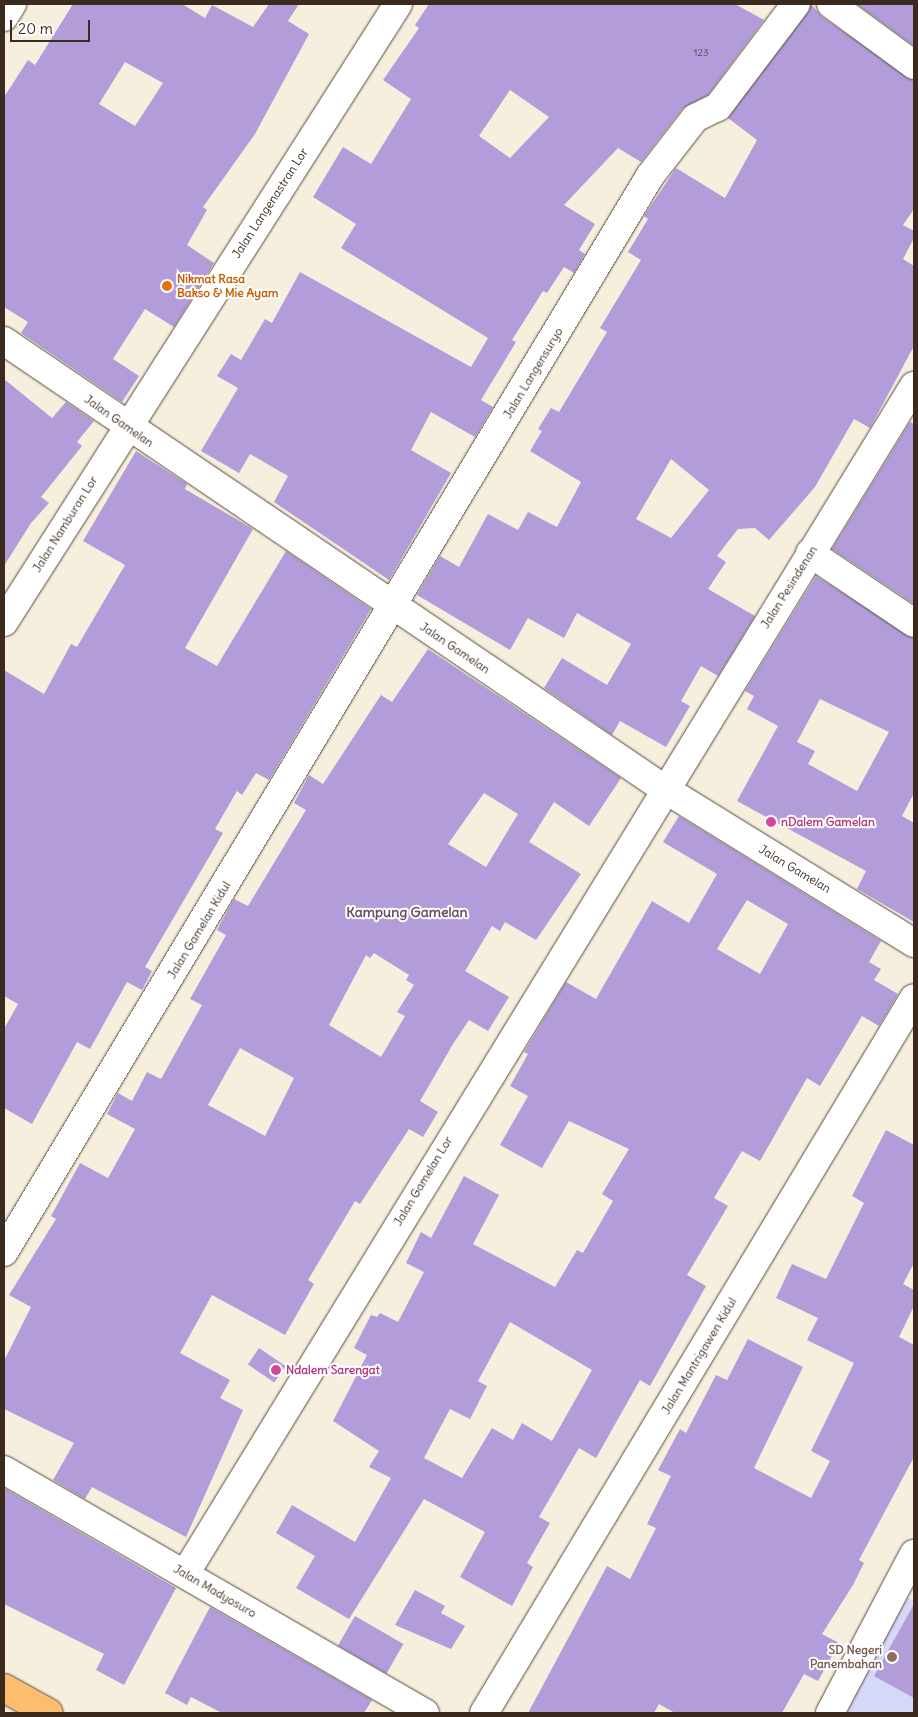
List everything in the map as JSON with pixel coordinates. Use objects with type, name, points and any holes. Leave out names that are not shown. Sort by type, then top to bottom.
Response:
[{"type":"main road","points":[[4,1688],[49,1713]]},
{"type":"street","points":[[4,16],[12,4]]},
{"type":"street","name":"Jalan Langenastran Lor","points":[[127,427],[398,4]]},
{"type":"street","name":"Jalan Langensuryo","points":[[395,607],[650,176],[678,143],[695,118],[718,107],[796,4]]},
{"type":"street","points":[[831,4],[914,65]]},
{"type":"street","name":"Jalan Gamelan","points":[[4,341],[127,427],[663,788],[914,943]]},
{"type":"street","name":"Jalan Pesindenan","points":[[663,788],[914,386]]},
{"type":"street","name":"Jalan Namburan Lor","points":[[4,622],[127,427]]},
{"type":"street","points":[[810,553],[914,623]]},
{"type":"street","name":"Jalan Gamelan Kidul","points":[[4,1252],[395,607]]},
{"type":"street","name":"Jalan Gamelan Lor","points":[[185,1574],[663,788]]},
{"type":"street","name":"Jalan Mantrigawen Kidul","points":[[484,1713],[914,998]]},
{"type":"street","name":"Jalan Madyosuro","points":[[4,1470],[425,1713]]},
{"type":"street","points":[[830,1713],[906,1593],[914,1554]]},
{"type":"shaded area","name":"SD Negeri Panembahan","points":[[904,1595],[914,1601],[914,1713],[840,1713]]},
{"type":"building","points":[[73,4],[182,4],[205,18],[212,5],[253,27],[269,4],[299,4],[288,21],[309,34],[255,134],[203,207],[207,210],[187,245],[214,263],[174,327],[145,309],[113,359],[139,376],[122,402],[21,333],[28,322],[4,307],[4,97],[28,60],[35,65]],"holes":[[[125,62],[163,83],[135,126],[99,104]]]},
{"type":"building","points":[[429,4],[735,4],[764,20],[708,95],[683,108],[641,162],[618,148],[564,205],[595,224],[579,250],[585,254],[574,273],[564,267],[547,293],[543,291],[512,340],[516,342],[481,400],[493,407],[475,437],[431,412],[411,450],[451,473],[389,580],[274,502],[288,476],[250,454],[239,473],[201,451],[238,388],[217,376],[231,354],[241,360],[265,319],[272,323],[300,272],[471,367],[488,338],[341,248],[356,224],[313,197],[343,147],[371,164],[411,99],[383,80],[419,28],[415,25]],"holes":[[[510,90],[549,117],[510,158],[479,136]]]},
{"type":"building","points":[[811,4],[822,17],[914,80],[914,209],[903,225],[914,231],[914,238],[903,259],[914,266],[914,346],[870,428],[854,419],[815,487],[769,540],[755,528],[738,529],[717,556],[726,562],[708,589],[755,616],[718,676],[701,666],[681,701],[690,706],[666,747],[620,721],[612,735],[544,688],[562,658],[607,685],[631,644],[577,613],[564,638],[528,618],[510,650],[417,595],[440,556],[459,567],[488,514],[518,530],[528,512],[557,527],[581,482],[530,451],[542,431],[538,429],[551,408],[559,412],[607,332],[600,328],[641,260],[628,252],[648,219],[644,216],[676,168],[725,198],[757,140],[728,118]],"holes":[[[671,459],[709,490],[671,538],[636,519]]]},
{"type":"building","points":[[857,4],[914,4],[914,46]]},
{"type":"building","points":[[4,379],[52,418],[66,402],[94,421],[77,442],[82,446],[41,497],[49,503],[31,523],[4,566]]},
{"type":"building","points":[[910,422],[914,424],[914,604],[832,549]]},
{"type":"building","points":[[136,451],[187,484],[185,489],[253,529],[185,648],[217,666],[286,551],[371,609],[269,780],[256,773],[242,795],[237,791],[215,829],[223,833],[145,967],[152,971],[142,990],[127,982],[90,1049],[77,1042],[32,1124],[4,1108],[4,1029],[18,1004],[4,996],[4,670],[44,694],[71,644],[77,647],[125,565],[83,541]]},
{"type":"building","points":[[816,576],[914,638],[914,793],[902,816],[914,823],[914,922],[857,889],[866,871],[737,801],[778,726],[747,709],[754,696],[745,691]],"holes":[[[820,699],[889,732],[857,791],[808,764],[815,751],[797,742]]]},
{"type":"building","points":[[428,649],[621,778],[589,826],[554,802],[529,842],[581,874],[536,940],[505,922],[500,931],[492,926],[465,971],[509,997],[488,1031],[469,1020],[453,1044],[420,1101],[438,1112],[423,1137],[409,1129],[360,1204],[355,1201],[308,1280],[314,1284],[285,1335],[212,1295],[180,1353],[230,1380],[220,1398],[243,1410],[186,1537],[92,1487],[85,1499],[53,1480],[74,1443],[4,1409],[4,1361],[31,1307],[9,1295],[56,1219],[51,1216],[80,1163],[108,1178],[135,1129],[107,1114],[118,1093],[132,1101],[147,1072],[161,1079],[202,1005],[190,999],[226,935],[217,930],[234,899],[248,906],[306,810],[294,803],[309,775],[323,784],[381,695],[392,702]],"holes":[[[484,793],[518,814],[486,867],[448,844]],[[374,953],[409,975],[406,980],[414,985],[397,1012],[405,1016],[381,1057],[329,1025],[366,955],[370,958]],[[240,1048],[294,1078],[265,1136],[208,1105]]]},
{"type":"building","points":[[679,816],[881,941],[869,962],[881,969],[874,980],[898,994],[879,1026],[862,1016],[820,1086],[807,1078],[760,1161],[742,1151],[714,1198],[728,1206],[687,1275],[706,1286],[650,1386],[640,1380],[596,1458],[579,1448],[539,1517],[550,1523],[527,1563],[533,1567],[512,1606],[460,1577],[485,1532],[424,1499],[349,1619],[296,1588],[315,1556],[276,1533],[292,1505],[355,1542],[391,1478],[369,1467],[379,1451],[333,1421],[367,1355],[354,1348],[371,1315],[377,1317],[380,1313],[398,1322],[424,1272],[406,1263],[421,1232],[431,1238],[464,1176],[499,1195],[473,1244],[555,1287],[577,1250],[583,1253],[613,1201],[602,1194],[629,1149],[569,1121],[542,1168],[500,1145],[528,1096],[510,1086],[528,1054],[524,1052],[566,982],[596,999],[652,901],[689,923],[717,874],[663,842]],"holes":[[[747,900],[788,924],[760,974],[717,949]],[[510,1322],[592,1370],[552,1441],[522,1423],[513,1440],[492,1428],[462,1478],[424,1458],[450,1409],[470,1419],[487,1386],[478,1381]]]},
{"type":"building","points":[[886,1130],[914,1145],[914,1263],[903,1284],[914,1290],[914,1306],[899,1337],[914,1345],[914,1457],[859,1560],[864,1563],[853,1585],[822,1634],[839,1643],[818,1681],[804,1674],[782,1713],[675,1713],[659,1704],[654,1713],[528,1713],[607,1566],[630,1579],[656,1528],[647,1524],[671,1476],[658,1470],[680,1429],[686,1433],[716,1375],[727,1380],[748,1339],[803,1367],[754,1468],[811,1498],[830,1461],[811,1451],[854,1363],[807,1340],[818,1318],[776,1298],[792,1264],[826,1279],[864,1203],[852,1196]]},
{"type":"building","points":[[259,1348],[286,1366],[274,1382],[248,1365]]},
{"type":"building","points":[[4,1488],[176,1588],[124,1685],[96,1670],[104,1654],[4,1604]]},
{"type":"building","points":[[415,1590],[445,1606],[441,1613],[465,1626],[451,1649],[395,1625]]},
{"type":"building","points":[[914,1604],[914,1698],[874,1676]]},
{"type":"building","points":[[210,1607],[372,1700],[364,1713],[222,1713],[191,1697],[187,1705],[165,1693]]},
{"type":"building","points":[[355,1616],[403,1644],[386,1673],[338,1645]]},
{"type":"place","name":"Nikmat Rasa Bakso & Mie Ayam","points":[[167,286]]},
{"type":"place","name":"nDalem Gamelan","points":[[771,822]]},
{"type":"place","name":"Ndalem Sarengat","points":[[276,1370]]},
{"type":"place","name":"SD Negeri Panembahan","points":[[892,1657]]},
{"type":"district","name":"Kampung Gamelan","points":[[407,912]]}]
